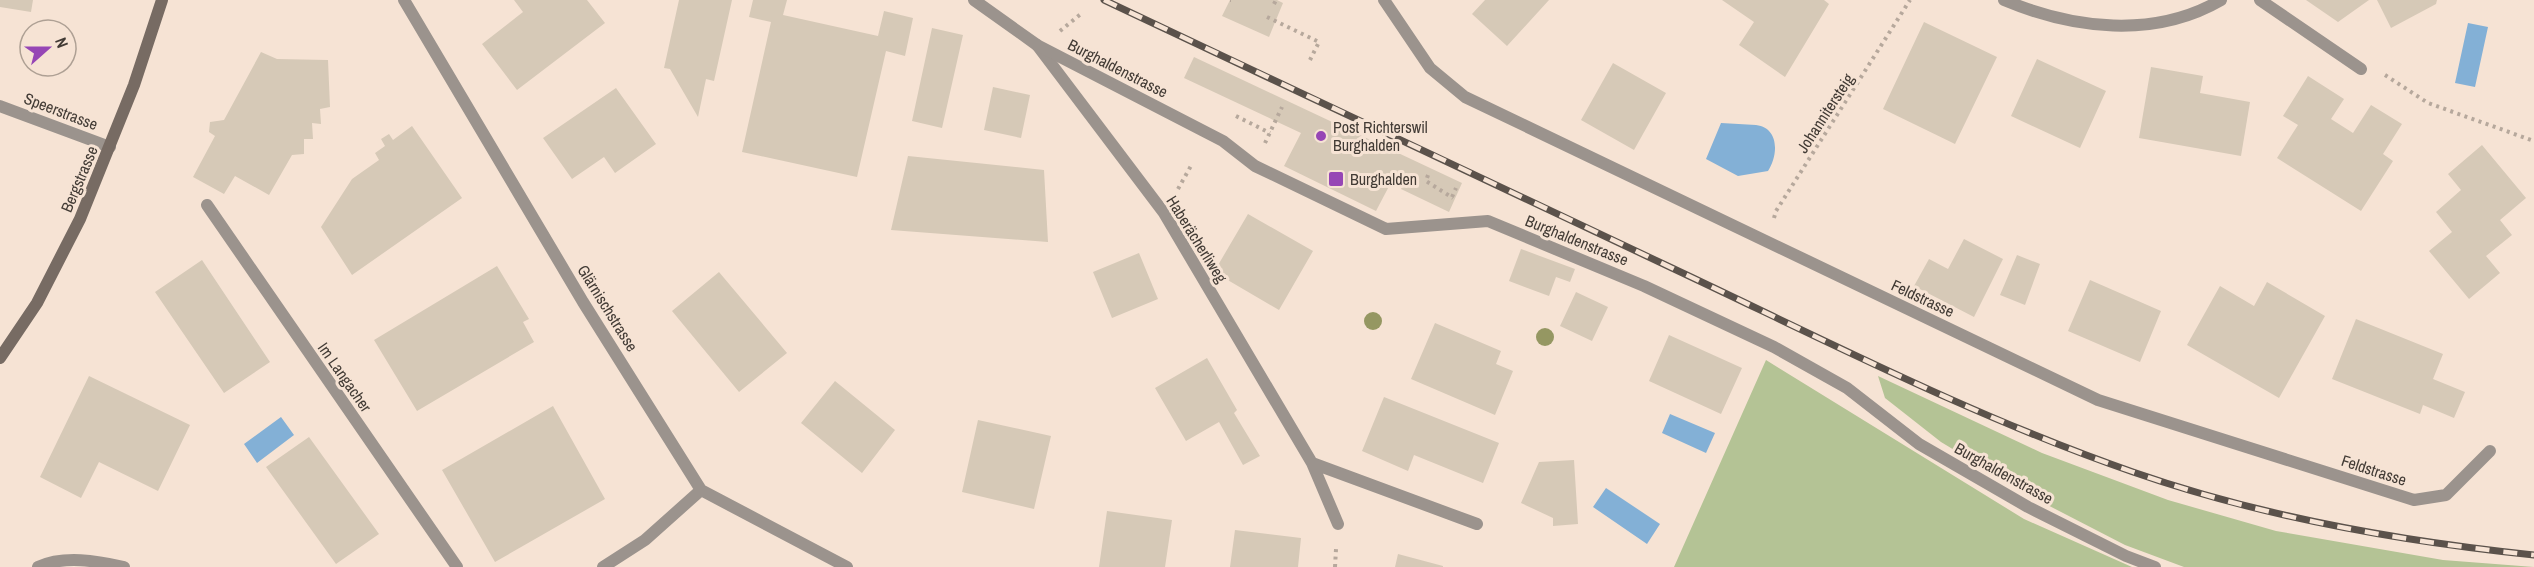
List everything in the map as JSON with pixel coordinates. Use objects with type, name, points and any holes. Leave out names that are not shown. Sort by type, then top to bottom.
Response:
[{"type":"main road","name":"Bergstrasse","points":[[0,358],[48,282],[80,219],[134,85],[162,0]]},
{"type":"street","name":"Glärnischstrasse","points":[[404,0],[583,302],[701,490]]},
{"type":"street","name":"Burghaldenstrasse","points":[[974,0],[1036,45],[1223,141],[1256,166],[1386,229],[1488,221],[1644,286],[1774,347],[1846,388],[1919,444],[2018,501],[2126,556],[2155,567]]},
{"type":"street","name":"Feldstrasse","points":[[1384,0],[1430,68],[1465,97],[2098,400],[2414,500],[2446,495],[2490,451]]},
{"type":"street","points":[[2004,0],[2074,21],[2104,26],[2133,26],[2163,22],[2192,14],[2221,0]]},
{"type":"street","points":[[2260,0],[2361,69]]},
{"type":"street","name":"Haberächerliweg","points":[[1036,45],[1164,213],[1312,463],[1338,524]]},
{"type":"street","name":"Speerstrasse","points":[[0,106],[110,147]]},
{"type":"street","name":"Im Langacher","points":[[207,205],[457,567]]},
{"type":"street","points":[[1312,463],[1477,524]]},
{"type":"street","points":[[603,567],[645,540],[701,490],[847,567]]},
{"type":"street","points":[[38,567],[48,562],[93,560],[123,567]]},
{"type":"path","name":"Johannitersteig","points":[[1768,243],[1776,212],[1910,0]]},
{"type":"path","points":[[1059,32],[1082,13]]},
{"type":"path","points":[[1267,17],[1319,42],[1310,60]]},
{"type":"path","points":[[2380,72],[2428,104],[2534,141]]},
{"type":"path","points":[[1230,114],[1270,133],[1282,107]]},
{"type":"path","points":[[1452,197],[1456,188]]},
{"type":"green space","points":[[1766,360],[2024,519],[2132,567],[1674,567]]},
{"type":"green space","points":[[1878,376],[2042,453],[2168,500],[2276,531],[2443,560],[2534,567],[2184,567],[2125,545],[2032,497],[1941,442],[1885,398]]},
{"type":"water","points":[[2468,23],[2488,27],[2475,87],[2455,83]]},
{"type":"water","points":[[1721,123],[1756,125],[1769,131],[1773,137],[1775,151],[1768,171],[1738,176],[1706,159]]},
{"type":"water","points":[[1670,414],[1715,433],[1706,453],[1662,433]]},
{"type":"water","points":[[281,417],[294,435],[257,463],[244,444]]},
{"type":"water","points":[[1606,488],[1660,524],[1647,544],[1593,507]]},
{"type":"building","points":[[0,0],[33,0],[31,12],[0,7]]},
{"type":"building","points":[[514,0],[587,0],[605,23],[517,90],[482,44],[523,12]]},
{"type":"building","points":[[679,0],[732,0],[714,81],[706,79],[698,117],[670,69],[664,68]]},
{"type":"building","points":[[753,0],[787,0],[783,15],[878,36],[884,11],[913,18],[905,56],[886,51],[857,177],[742,152],[771,22],[749,17]]},
{"type":"building","points":[[1230,0],[1277,0],[1283,3],[1269,37],[1222,16]]},
{"type":"building","points":[[1485,0],[1549,0],[1507,46],[1472,14]]},
{"type":"building","points":[[1722,0],[1824,0],[1829,4],[1785,77],[1739,45],[1754,22]]},
{"type":"building","points":[[2306,0],[2369,0],[2338,22]]},
{"type":"building","points":[[2377,0],[2437,0],[2436,4],[2391,28]]},
{"type":"building","points":[[1924,22],[1997,57],[1955,144],[1883,109]]},
{"type":"building","points":[[932,28],[963,35],[942,128],[912,121]]},
{"type":"building","points":[[261,52],[277,59],[328,60],[330,107],[320,109],[321,124],[312,123],[313,139],[304,139],[304,154],[292,155],[269,195],[235,176],[224,194],[193,177],[215,136],[209,132],[210,122],[224,120]]},
{"type":"building","points":[[1194,57],[1462,183],[1449,212],[1401,189],[1406,178],[1396,173],[1376,211],[1284,166],[1301,133],[1184,78]]},
{"type":"building","points":[[2037,59],[2106,91],[2080,148],[2011,116]]},
{"type":"building","points":[[1613,63],[1666,93],[1634,150],[1581,120]]},
{"type":"building","points":[[2151,67],[2203,76],[2200,93],[2250,102],[2241,156],[2139,138]]},
{"type":"building","points":[[2308,76],[2344,99],[2331,119],[2353,133],[2371,105],[2402,124],[2383,154],[2393,161],[2361,211],[2277,158],[2298,125],[2283,116]]},
{"type":"building","points":[[993,87],[1030,95],[1021,138],[984,130]]},
{"type":"building","points":[[616,88],[656,144],[615,173],[604,157],[572,179],[543,138]]},
{"type":"building","points":[[412,126],[462,198],[352,275],[321,227],[352,179],[379,160],[375,153],[385,146],[381,139],[389,134],[393,140]]},
{"type":"building","points":[[2482,145],[2526,198],[2500,220],[2512,235],[2486,256],[2500,273],[2469,299],[2429,251],[2452,232],[2436,212],[2461,190],[2448,174]]},
{"type":"building","points":[[908,156],[1044,170],[1048,242],[891,230]]},
{"type":"building","points":[[1248,214],[1313,251],[1279,310],[1214,272]]},
{"type":"building","points":[[1964,239],[2003,259],[1974,317],[1914,286],[1929,259],[1948,269]]},
{"type":"building","points":[[1521,249],[1575,269],[1570,282],[1556,277],[1549,296],[1509,281]]},
{"type":"building","points":[[1139,253],[1158,299],[1112,318],[1093,272]]},
{"type":"building","points":[[2017,255],[2040,264],[2025,305],[2000,295]]},
{"type":"building","points":[[202,260],[270,362],[224,393],[155,292]]},
{"type":"building","points":[[497,266],[529,319],[523,322],[534,342],[417,411],[374,340]]},
{"type":"building","points":[[719,272],[787,353],[739,392],[672,311]]},
{"type":"building","points":[[2090,280],[2161,311],[2140,362],[2068,331]]},
{"type":"building","points":[[2267,282],[2325,316],[2279,398],[2187,345],[2220,286],[2254,306]]},
{"type":"building","points":[[1576,292],[1608,307],[1592,341],[1560,326]]},
{"type":"building","points":[[2356,319],[2443,354],[2433,379],[2465,392],[2454,418],[2423,405],[2420,414],[2332,379]]},
{"type":"building","points":[[1435,323],[1501,351],[1496,364],[1513,371],[1495,415],[1411,379]]},
{"type":"building","points":[[1669,335],[1742,368],[1721,414],[1649,381]]},
{"type":"building","points":[[1207,358],[1237,410],[1234,413],[1260,456],[1243,465],[1219,422],[1186,441],[1155,388]]},
{"type":"building","points":[[89,376],[190,425],[158,491],[99,462],[81,498],[40,477]]},
{"type":"building","points":[[835,381],[895,430],[862,473],[801,423]]},
{"type":"building","points":[[1384,397],[1499,443],[1483,483],[1414,455],[1408,471],[1362,451]]},
{"type":"building","points":[[553,406],[605,499],[495,562],[442,470]]},
{"type":"building","points":[[978,420],[1051,436],[1034,509],[962,492]]},
{"type":"building","points":[[309,437],[379,534],[336,564],[266,467]]},
{"type":"building","points":[[1574,460],[1578,524],[1553,526],[1553,518],[1521,503],[1539,462]]},
{"type":"building","points":[[1107,511],[1172,520],[1165,567],[1099,567]]},
{"type":"building","points":[[1235,530],[1301,538],[1298,567],[1230,567]]},
{"type":"building","points":[[1398,554],[1443,566],[1443,567],[1395,567]]},
{"type":"railway","points":[[1104,0],[1900,376],[2015,427],[2074,450],[2182,488],[2281,514],[2381,534],[2534,555]]},
{"type":"place","name":"Post Richterswil Burghalden","points":[[1321,136]]},
{"type":"place","name":"Burghalden","points":[[1336,179]]}]
